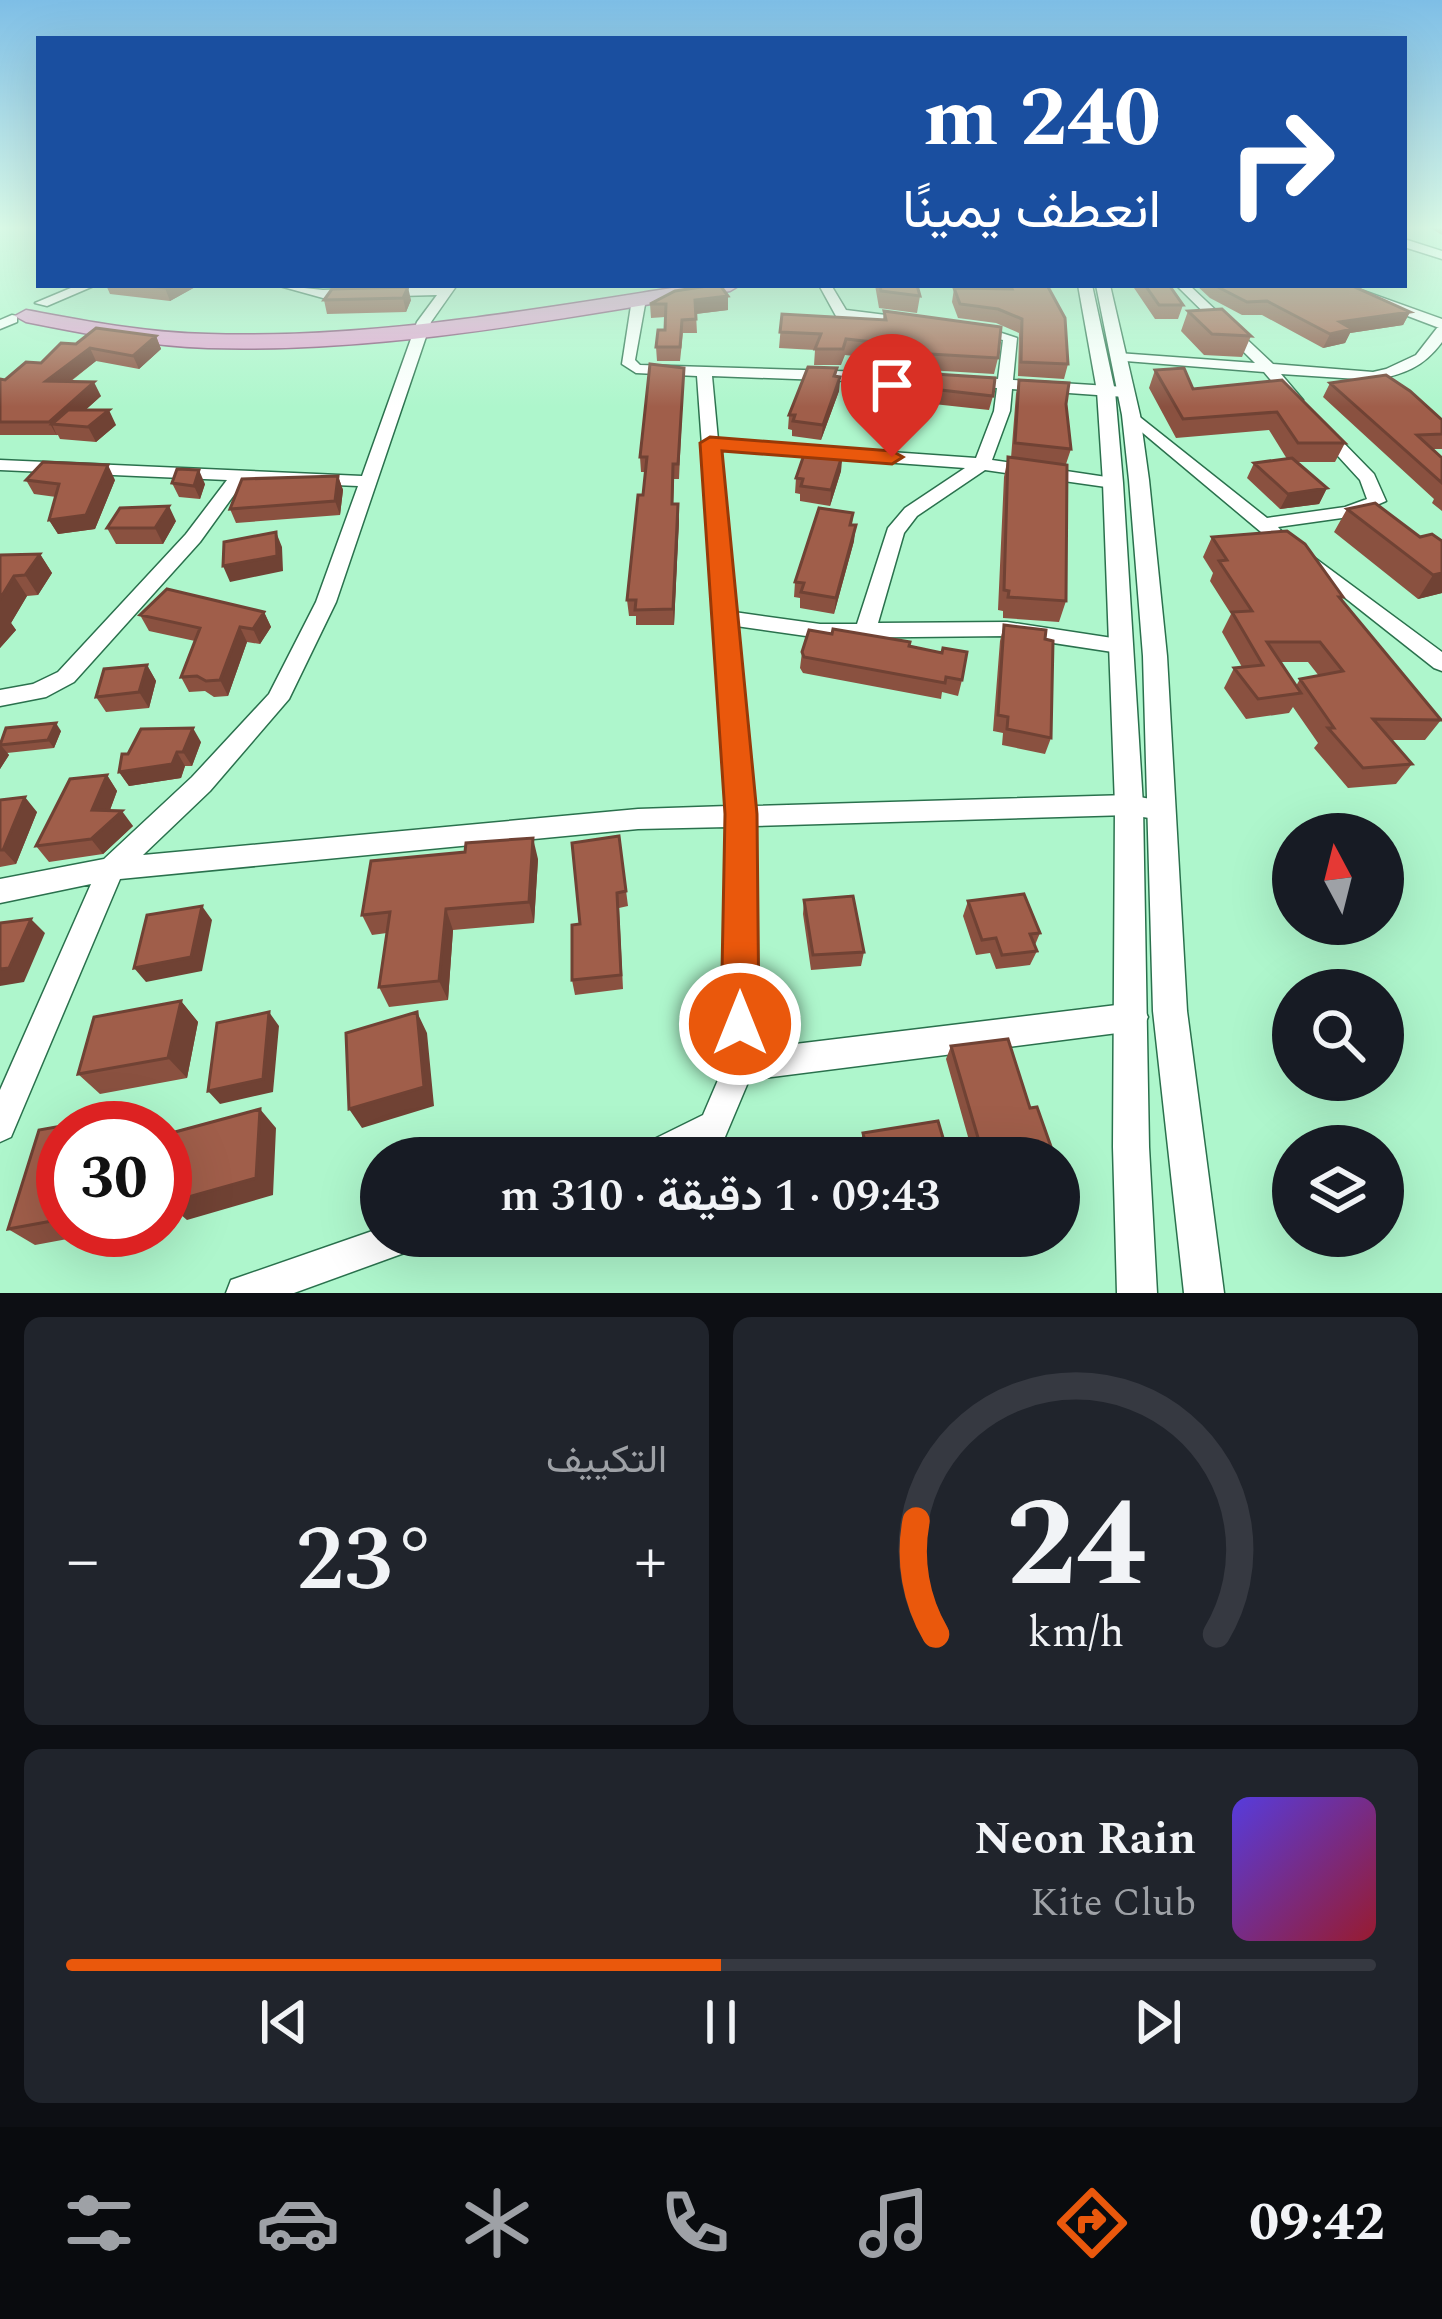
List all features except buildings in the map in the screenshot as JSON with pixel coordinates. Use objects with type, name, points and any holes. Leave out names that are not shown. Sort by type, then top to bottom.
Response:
[{"type":"main road","points":[[16,310],[213,344],[322,344],[649,288]]},
{"type":"main road","points":[[422,328],[710,288]]},
{"type":"street","points":[[16,310],[58,288]]},
{"type":"street","points":[[16,310],[81,288]]},
{"type":"street","points":[[296,288],[323,294],[448,288]]},
{"type":"street","points":[[0,1126],[111,869],[200,784],[278,698],[326,602],[422,328],[448,288]]},
{"type":"street","points":[[827,288],[841,313],[929,324]]},
{"type":"street","points":[[1086,288],[1120,399],[1113,483],[1129,806],[1131,1147],[1137,1293]]},
{"type":"street","points":[[1104,288],[1118,357],[1156,656],[1171,1011],[1204,1293]]},
{"type":"street","points":[[1185,288],[1267,366],[1302,409]]},
{"type":"street","points":[[1118,357],[1267,366],[1335,376],[1409,370],[1423,361],[1442,327],[1341,288]]},
{"type":"street","points":[[638,299],[628,366],[918,379]]},
{"type":"street","points":[[866,632],[895,532],[911,512],[982,464],[1006,384],[1010,338],[995,331],[952,326]]},
{"type":"street","points":[[692,1137],[714,1126],[740,1066],[741,814],[704,370]]},
{"type":"street","points":[[940,380],[1120,399],[1262,524],[1442,663]]},
{"type":"street","points":[[1262,524],[1348,512],[1377,501],[1368,478],[1318,426]]},
{"type":"street","points":[[710,443],[982,464],[1113,483]]},
{"type":"street","points":[[0,465],[366,481]]},
{"type":"street","points":[[0,698],[38,691],[66,676],[193,538],[240,474]]},
{"type":"street","points":[[725,618],[820,631],[988,628],[1120,646]]},
{"type":"street","points":[[0,891],[111,869],[638,819],[1129,806],[1163,810]]},
{"type":"street","points":[[740,1066],[1132,1018]]},
{"type":"street","points":[[244,1293],[360,1252]]},
{"type":"route","points":[[740,1024],[741,814],[710,443],[892,457]]}]
